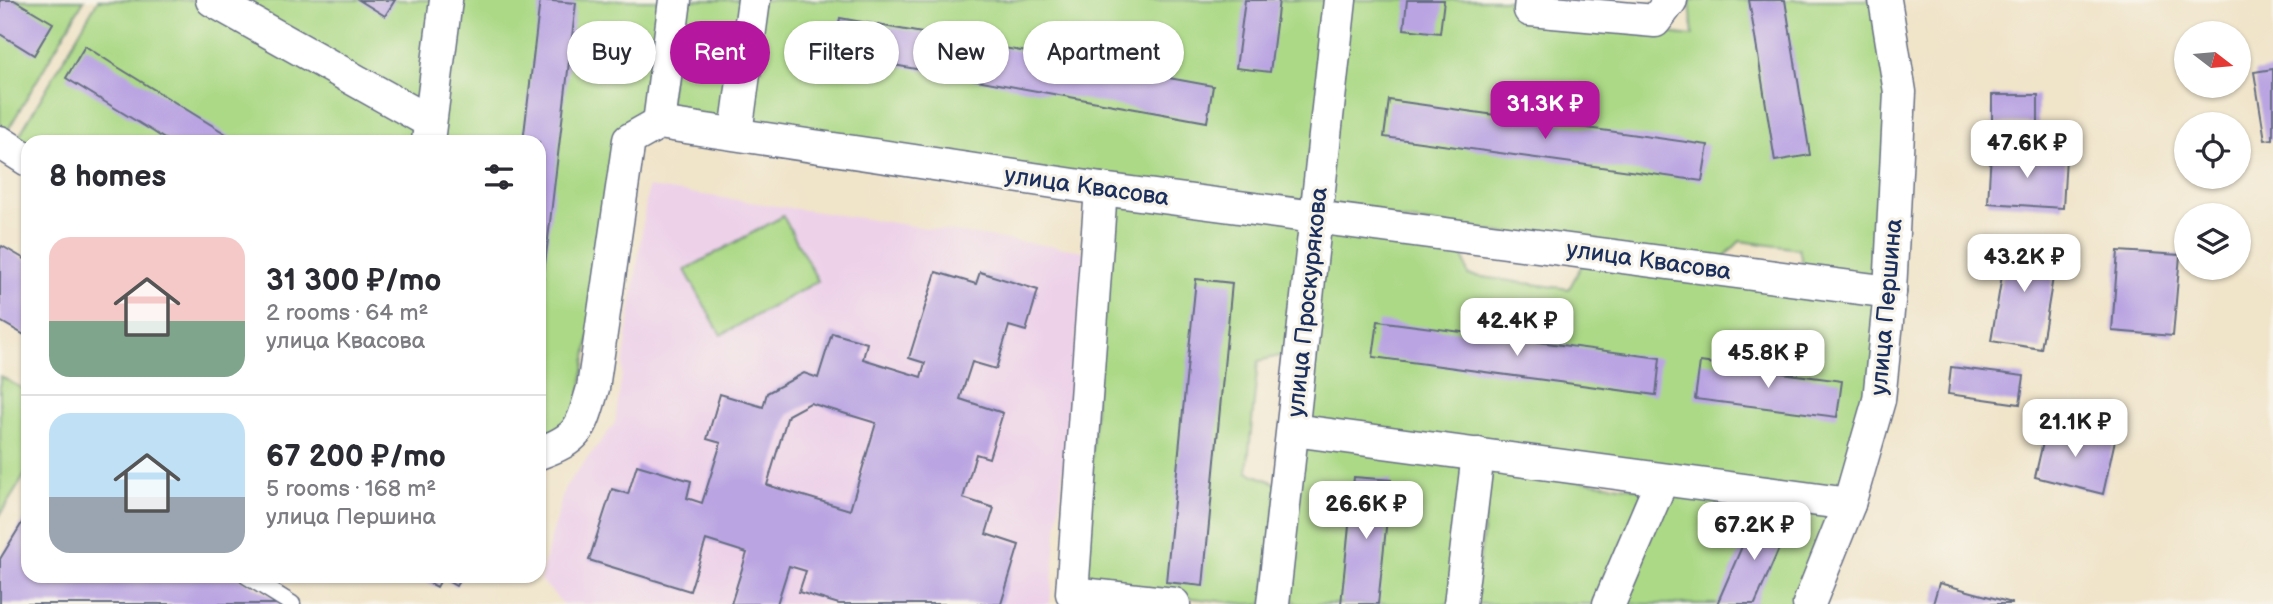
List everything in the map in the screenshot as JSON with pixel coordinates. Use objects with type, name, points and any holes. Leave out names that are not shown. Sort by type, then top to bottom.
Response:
[{"type":"street","points":[[212,0],[429,132],[446,0]]},
{"type":"street","points":[[546,451],[562,445],[581,426],[593,388],[629,140],[659,122],[675,0]]},
{"type":"street","points":[[736,133],[754,0]]},
{"type":"street","name":"улица Проскурякова","points":[[1273,604],[1340,0]]},
{"type":"street","points":[[1531,0],[1530,10],[1655,22],[1671,0]]},
{"type":"street","name":"улица Першина","points":[[1809,604],[1849,505],[1880,400],[1890,292],[1900,92],[1885,0]]},
{"type":"street","name":"улица Квасова","points":[[659,122],[1101,189],[1890,292]]},
{"type":"street","points":[[0,142],[21,156]]},
{"type":"street","points":[[1101,189],[1072,593],[1174,604]]},
{"type":"street","points":[[1293,430],[1849,505]]},
{"type":"street","points":[[1460,604],[1478,454]]},
{"type":"street","points":[[1609,604],[1661,480]]},
{"type":"lane","points":[[258,583],[292,604]]},
{"type":"shaded area","points":[[648,187],[1084,251],[1050,604],[563,604],[544,583],[546,583],[546,557],[565,487],[615,423]]},
{"type":"green space","points":[[0,0],[84,0],[5,135],[0,131]]},
{"type":"green space","points":[[98,0],[197,0],[423,125],[422,135],[21,135],[21,141],[16,141]]},
{"type":"green space","points":[[227,0],[439,0],[425,111]]},
{"type":"green space","points":[[455,0],[667,0],[652,118],[623,135],[575,424],[546,443],[546,135],[438,135]]},
{"type":"green space","points":[[682,0],[749,0],[746,21],[679,21]]},
{"type":"green space","points":[[759,0],[1333,0],[1309,209],[743,128],[748,84],[770,84],[770,21],[756,21]]},
{"type":"green space","points":[[1347,0],[1525,0],[1523,16],[1693,36],[1690,0],[1877,0],[1891,93],[1881,284],[1805,274],[1799,249],[1740,241],[1719,262],[1324,209]]},
{"type":"green space","points":[[671,84],[738,84],[732,126],[667,117]]},
{"type":"green space","points":[[1109,197],[1307,222],[1292,353],[1258,361],[1247,472],[1278,484],[1264,604],[1083,586]]},
{"type":"green space","points":[[783,216],[818,281],[721,335],[685,270]]},
{"type":"green space","points":[[1325,225],[1460,242],[1468,275],[1569,289],[1585,259],[1878,299],[1872,400],[1842,494],[1304,424]]},
{"type":"green space","points":[[0,376],[21,388],[21,481],[0,515]]},
{"type":"green space","points":[[1302,437],[1471,460],[1453,604],[1297,604],[1285,593]]},
{"type":"green space","points":[[1491,470],[1645,489],[1597,604],[1474,604]]},
{"type":"green space","points":[[1666,488],[1837,510],[1799,604],[1617,604]]},
{"type":"building","points":[[0,0],[14,0],[53,23],[34,55],[0,34]]},
{"type":"building","points":[[359,0],[395,0],[385,16]]},
{"type":"building","points":[[540,0],[576,3],[574,21],[567,21],[567,79],[546,256],[546,135],[524,135]]},
{"type":"building","points":[[1245,0],[1279,0],[1270,72],[1236,68]]},
{"type":"building","points":[[1407,0],[1444,0],[1440,33],[1404,29]]},
{"type":"building","points":[[1749,0],[1785,0],[1810,155],[1775,161]]},
{"type":"building","points":[[899,29],[913,31],[913,69],[899,66]]},
{"type":"building","points":[[85,46],[228,135],[158,135],[66,78]]},
{"type":"building","points":[[1009,49],[1023,51],[1023,84],[1184,84],[1184,81],[1213,86],[1207,122],[998,84],[1009,84]]},
{"type":"building","points":[[2273,69],[2273,139],[2265,140],[2254,72]]},
{"type":"building","points":[[1992,95],[2038,95],[2038,123],[1992,123]]},
{"type":"building","points":[[1389,100],[1708,145],[1702,181],[1384,137]]},
{"type":"building","points":[[1991,152],[2066,157],[2063,208],[1988,203]]},
{"type":"building","points":[[2008,240],[2058,248],[2041,349],[1991,341]]},
{"type":"building","points":[[2,246],[21,257],[21,333],[0,321]]},
{"type":"building","points":[[2118,251],[2174,255],[2174,280],[2178,280],[2173,336],[2112,331]]},
{"type":"building","points":[[936,272],[976,284],[980,272],[1038,290],[1026,331],[1009,326],[996,369],[972,362],[960,399],[1003,413],[989,458],[976,454],[963,498],[994,508],[986,534],[1019,545],[1001,604],[839,604],[799,592],[806,571],[789,566],[777,604],[731,604],[747,553],[706,540],[690,591],[589,560],[612,489],[628,494],[637,465],[691,481],[687,498],[702,503],[721,443],[707,439],[720,394],[763,407],[767,393],[804,373],[818,378],[832,333],[867,343],[863,359],[921,377],[925,363],[909,358]],"holes":[[[810,403],[876,423],[850,510],[767,485],[788,415]]]},
{"type":"building","points":[[1196,279],[1232,283],[1203,586],[1166,582]]},
{"type":"building","points":[[1378,321],[1660,358],[1656,395],[1373,357]]},
{"type":"building","points":[[1700,362],[1842,381],[1837,417],[1695,399]]},
{"type":"building","points":[[1951,367],[2024,376],[2020,404],[1948,394]]},
{"type":"building","points":[[2047,425],[2115,440],[2103,494],[2035,477]]},
{"type":"building","points":[[1354,477],[1391,480],[1378,604],[1341,604]]},
{"type":"building","points":[[1756,514],[1788,528],[1755,604],[1717,604]]},
{"type":"building","points":[[21,524],[21,583],[249,583],[284,604],[0,604],[0,559]]},
{"type":"building","points":[[1939,583],[2012,603],[2012,604],[1933,604]]}]
